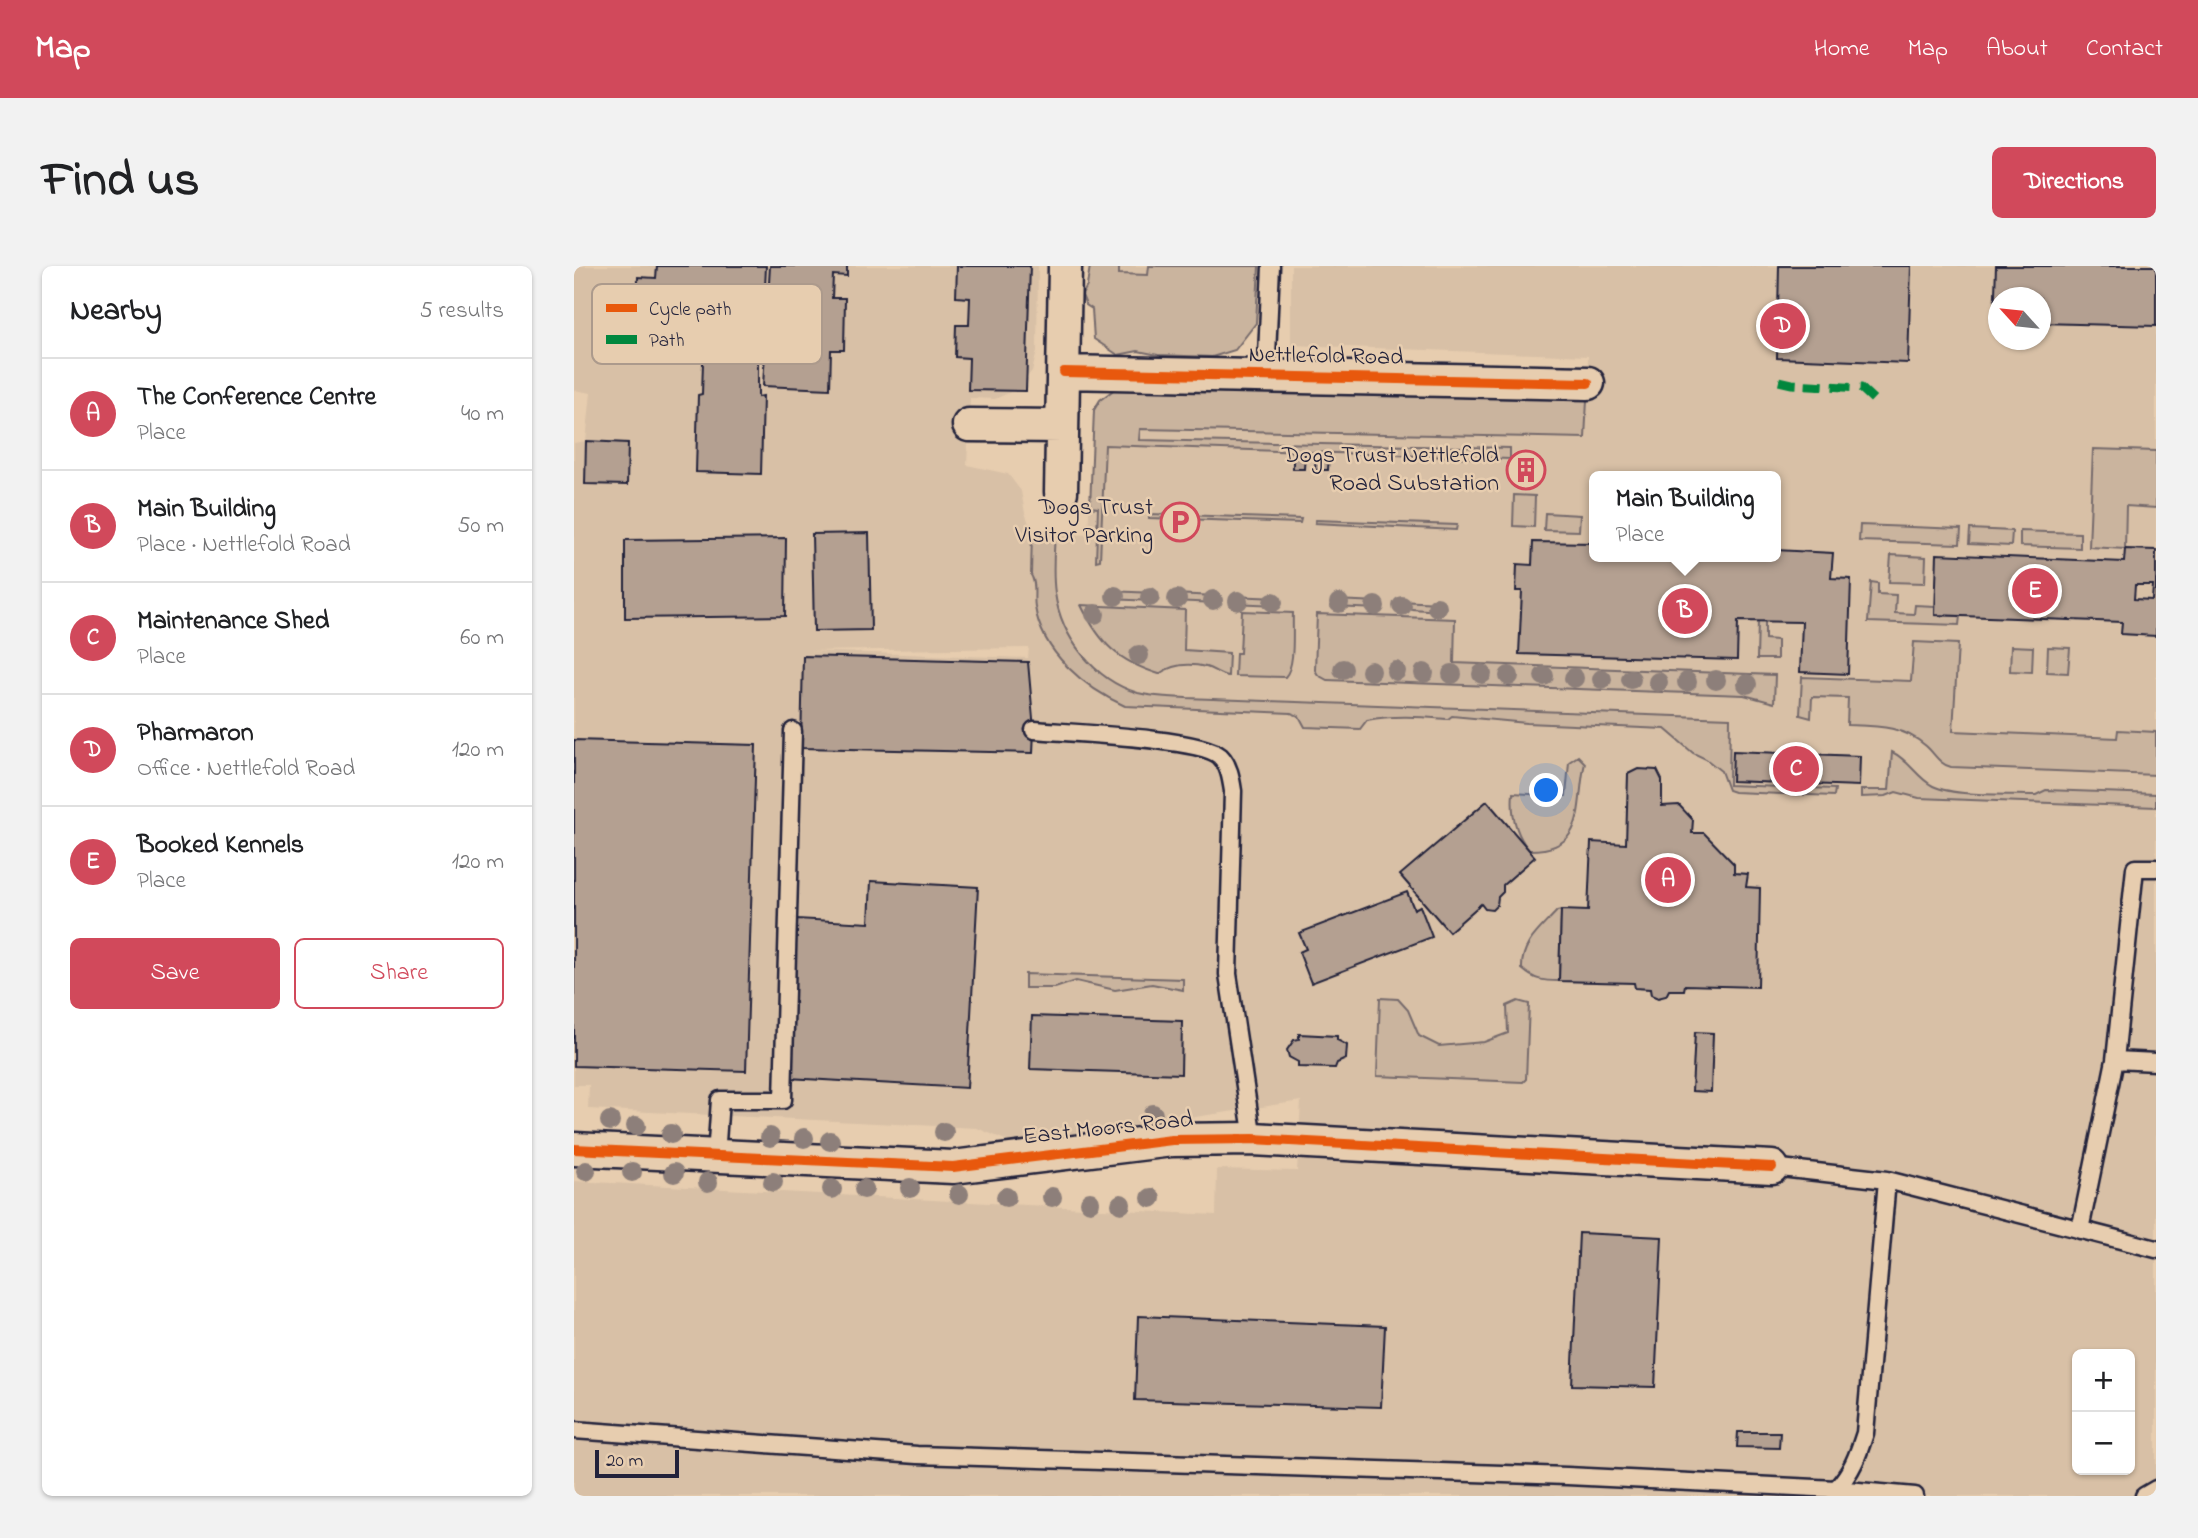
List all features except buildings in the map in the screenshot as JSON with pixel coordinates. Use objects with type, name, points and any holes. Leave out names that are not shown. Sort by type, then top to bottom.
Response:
[{"type":"street","points":[[1061,492],[1065,266]]},
{"type":"street","name":"Nettlefold Road","points":[[1064,372],[1588,383]]},
{"type":"street","points":[[969,425],[1062,426]]},
{"type":"street","name":"East Moors Road","points":[[574,1149],[953,1167],[1172,1140],[1254,1139],[1772,1167]]},
{"type":"lane","points":[[1266,377],[1271,266]]},
{"type":"lane","points":[[1034,730],[1195,745],[1220,756],[1227,765],[1233,791],[1228,974],[1254,1139]]},
{"type":"lane","points":[[716,1156],[720,1100],[783,1100],[793,731]]},
{"type":"lane","points":[[2080,1230],[2115,1060],[2135,868],[2156,868]]},
{"type":"lane","points":[[2115,1060],[2156,1062]]},
{"type":"lane","points":[[1772,1167],[1887,1180],[2156,1249]]},
{"type":"lane","points":[[1835,1492],[1849,1475],[1865,1433],[1887,1180]]},
{"type":"lane","points":[[574,1430],[917,1455],[1553,1475],[1915,1496]]},
{"type":"lane","points":[[2144,1496],[2156,1489]]},
{"type":"shaded area","points":[[574,266],[1038,266],[1037,351],[1032,371],[1026,378],[1026,391],[1013,391],[995,399],[970,398],[967,465],[1008,474],[1021,491],[1032,531],[1088,535],[1093,428],[1585,438],[1588,356],[1291,345],[1291,266],[2156,266],[2156,1496],[574,1496],[574,1181],[1216,1215],[1217,1169],[1297,1171],[1301,1101],[1015,1144],[977,1128],[588,1109],[589,1085],[574,1085],[574,443],[586,441],[591,393],[574,390]],"holes":[[[1029,648],[1028,658],[808,651]]]},
{"type":"shaded area","points":[[1090,266],[1119,266],[1119,274],[1148,275],[1149,266],[1259,266],[1256,323],[1235,350],[1212,357],[1158,355],[1138,351],[1118,355],[1094,339],[1092,309],[1086,305],[1082,295],[1087,286]]},
{"type":"shaded area","points":[[1093,266],[1176,266],[1175,279],[1093,276]]},
{"type":"shaded area","points":[[1115,389],[1587,400],[1585,438],[1140,429],[1139,440],[1510,448],[1510,459],[1105,445],[1100,560],[1096,561],[1098,508],[1090,507],[1094,410],[1100,400]]},
{"type":"shaded area","points":[[2093,449],[2156,451],[2156,508],[2126,506],[2125,549],[2089,547]]},
{"type":"shaded area","points":[[1514,495],[1535,496],[1534,527],[1513,526]]},
{"type":"shaded area","points":[[1545,513],[1580,515],[1579,531],[1544,530]]},
{"type":"shaded area","points":[[1149,514],[1301,519],[1300,523],[1149,518]]},
{"type":"shaded area","points":[[1316,520],[1457,525],[1456,530],[1315,523]]},
{"type":"shaded area","points":[[1860,525],[1961,529],[1960,544],[1859,541]]},
{"type":"shaded area","points":[[1970,529],[2012,531],[2011,546],[1969,544]]},
{"type":"shaded area","points":[[1032,531],[1055,533],[1055,593],[1058,609],[1072,641],[1082,655],[1107,678],[1138,693],[1186,698],[1730,718],[1729,785],[1835,789],[1834,796],[1728,790],[1721,771],[1693,753],[1665,729],[1527,723],[1452,716],[1448,719],[1377,718],[1367,720],[1360,729],[1305,727],[1299,716],[1291,713],[1125,706],[1081,679],[1056,654],[1046,639],[1035,607],[1031,575]]},
{"type":"shaded area","points":[[2020,531],[2080,533],[2080,548],[2020,546]]},
{"type":"shaded area","points":[[1891,555],[1926,557],[1925,583],[1889,582]]},
{"type":"shaded area","points":[[1871,582],[1878,583],[1878,594],[1896,595],[1895,613],[1914,614],[1915,605],[1935,606],[1935,615],[1960,616],[1959,625],[1868,622]]},
{"type":"shaded area","points":[[1109,591],[1155,593],[1154,601],[1108,599]]},
{"type":"shaded area","points":[[1172,594],[1218,596],[1218,603],[1171,601]]},
{"type":"shaded area","points":[[1232,596],[1278,598],[1278,605],[1232,603]]},
{"type":"shaded area","points":[[1334,600],[1380,602],[1379,609],[1333,607]]},
{"type":"shaded area","points":[[1396,601],[1442,603],[1442,611],[1395,608]]},
{"type":"shaded area","points":[[1081,605],[1185,610],[1184,650],[1229,653],[1228,676],[1193,665],[1176,666],[1159,674],[1132,663],[1103,641]]},
{"type":"shaded area","points":[[1242,611],[1293,613],[1291,665],[1285,677],[1235,676],[1236,653],[1240,653]]},
{"type":"shaded area","points":[[1317,614],[1455,619],[1454,663],[1775,675],[1774,703],[1744,695],[1327,680],[1315,670]]},
{"type":"shaded area","points":[[1758,621],[1765,621],[1765,639],[1777,640],[1777,659],[1757,659]]},
{"type":"shaded area","points":[[1914,642],[1958,644],[1953,731],[2117,738],[2118,730],[2156,732],[2156,775],[1951,767],[1943,764],[1917,739],[1899,730],[1847,725],[1848,698],[1812,697],[1811,718],[1800,715],[1802,677],[1911,681]]},
{"type":"shaded area","points":[[2011,646],[2033,647],[2032,672],[2010,671]]},
{"type":"shaded area","points":[[2048,647],[2070,648],[2068,673],[2047,672]]},
{"type":"shaded area","points":[[1892,752],[1927,783],[1943,790],[1998,795],[2036,795],[2046,790],[2156,794],[2156,807],[1919,798],[1896,792],[1886,796],[1861,797],[1861,790],[1889,790]]},
{"type":"shaded area","points":[[1578,756],[1585,763],[1576,822],[1562,842],[1548,848],[1529,850],[1515,823],[1513,793],[1566,796],[1569,762]]},
{"type":"shaded area","points":[[1561,910],[1559,981],[1535,978],[1522,969],[1528,944],[1557,911]]},
{"type":"shaded area","points":[[1025,974],[1183,979],[1183,990],[1152,984],[1115,990],[1076,981],[1055,988],[1025,988]]},
{"type":"shaded area","points":[[1380,998],[1398,999],[1408,1010],[1419,1036],[1439,1046],[1484,1042],[1508,1033],[1507,1006],[1518,1001],[1529,1004],[1526,1079],[1523,1082],[1377,1076]]},
{"type":"marked path","points":[[1779,381],[1861,388],[1877,403]]},
{"type":"cycle path","points":[[1064,372],[1588,383]]},
{"type":"cycle path","points":[[574,1149],[953,1167],[1172,1140],[1253,1139],[1772,1167]]},
{"type":"place","name":"Pharmaron","points":[[1783,326]]},
{"type":"place","name":"Dogs Trust Nettlefold Road Substation","points":[[1526,470]]},
{"type":"place","name":"Dogs Trust Visitor Parking","points":[[1180,522]]},
{"type":"place","name":"Booked Kennels","points":[[2035,591]]},
{"type":"place","name":"Main Building","points":[[1685,611]]},
{"type":"place","name":"Maintenance Shed","points":[[1796,769]]},
{"type":"place","name":"The Conference Centre","points":[[1668,880]]}]
